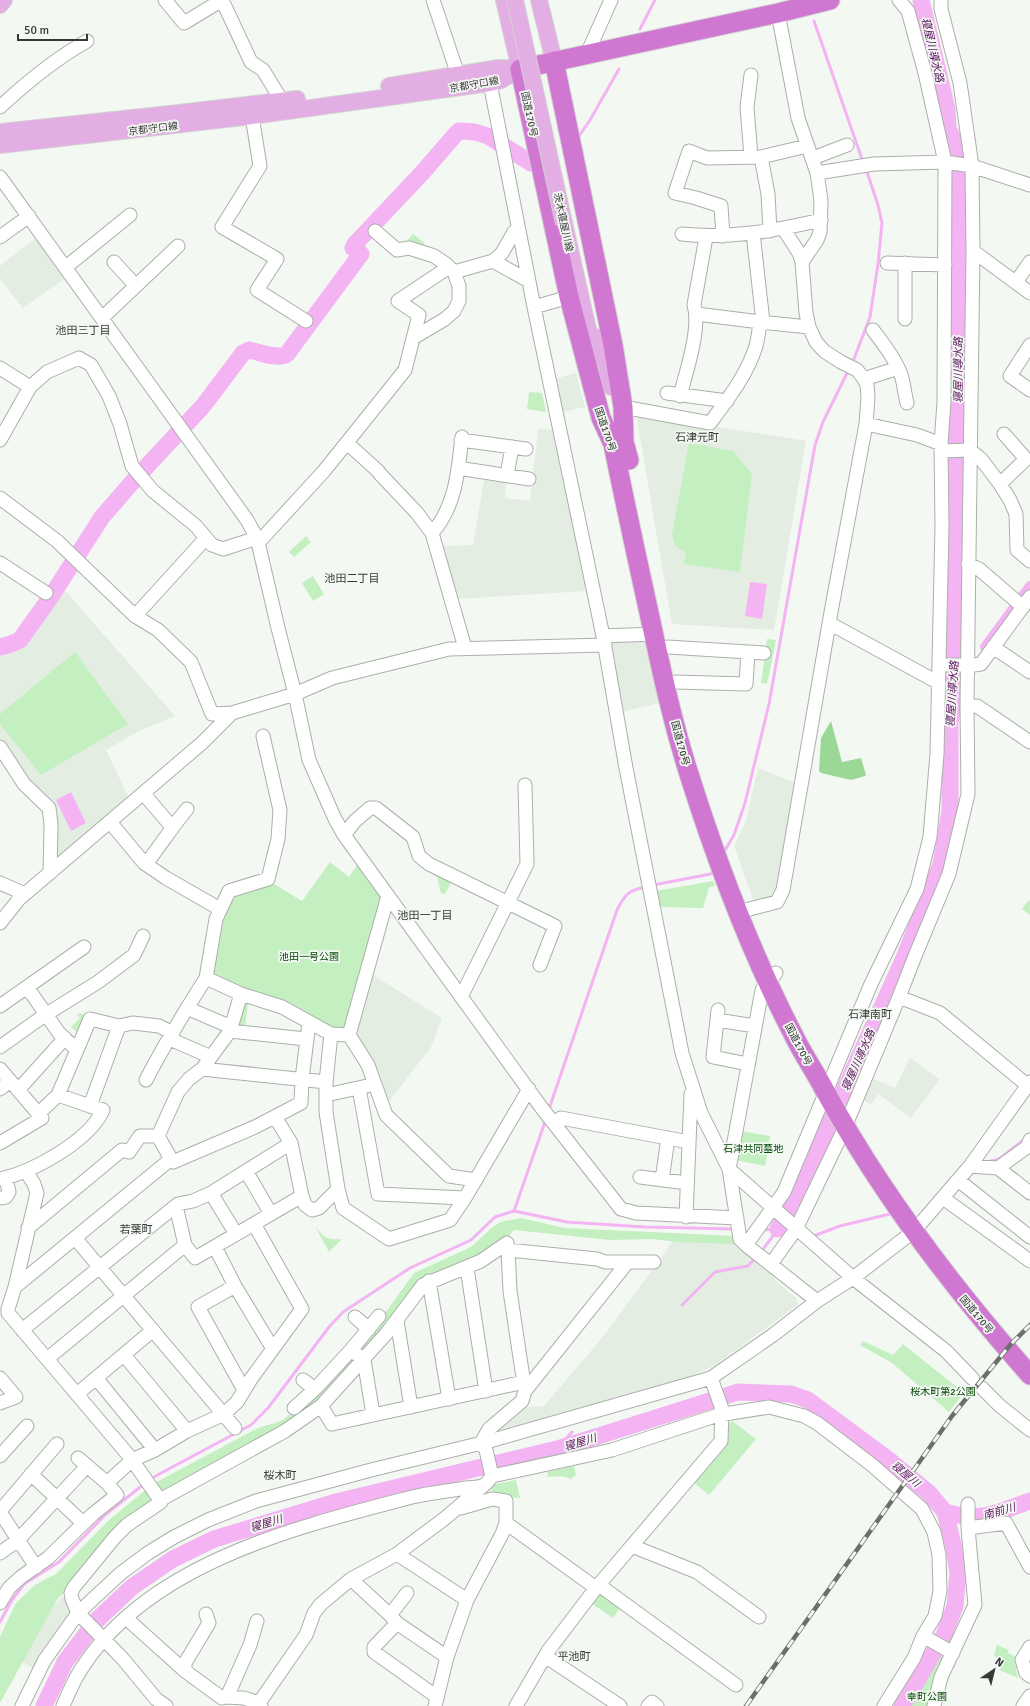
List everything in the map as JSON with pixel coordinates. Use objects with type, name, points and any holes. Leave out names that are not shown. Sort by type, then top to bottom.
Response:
[{"type":"highway","points":[[520,69],[778,13],[795,4],[830,0]]},
{"type":"highway","name":"国道170号","points":[[554,61],[613,345],[623,407],[618,443],[654,634],[662,676],[688,771],[744,910],[760,940],[772,977],[829,1088],[846,1118],[918,1226],[944,1274],[983,1322],[1030,1375]]},
{"type":"highway","name":"国道170号","points":[[520,69],[569,298],[601,418],[618,443],[631,468],[676,682],[722,856]]},
{"type":"highway","name":"国道170号","points":[[918,1226],[1001,1325],[1030,1356]]},
{"type":"main road","points":[[0,5],[4,0]]},
{"type":"main road","points":[[504,0],[520,69]]},
{"type":"main road","name":"茨木寝屋川線","points":[[515,0],[570,223]]},
{"type":"main road","name":"茨木寝屋川線","points":[[526,0],[570,223],[618,443]]},
{"type":"main road","points":[[539,0],[554,61]]},
{"type":"main road","name":"京都守口線","points":[[0,133],[282,101],[499,68],[520,69]]},
{"type":"main road","name":"京都守口線","points":[[0,133],[252,116],[490,83],[501,80],[520,69]]},
{"type":"street","points":[[165,0],[184,23],[222,0],[252,62],[263,70],[282,101]]},
{"type":"street","points":[[433,0],[458,75]]},
{"type":"street","points":[[587,54],[611,0]]},
{"type":"street","points":[[746,1241],[773,1211],[784,1192],[829,1088],[871,984],[917,889],[930,837],[938,754],[947,162],[908,11],[898,0]]},
{"type":"street","points":[[770,1263],[796,1229],[899,997],[948,874],[968,794],[966,665],[968,450],[973,251],[970,166],[960,83],[940,0]]},
{"type":"street","points":[[778,13],[798,118],[807,146],[813,158],[821,200],[821,220],[817,240],[802,262]]},
{"type":"street","points":[[0,108],[37,75],[67,52],[87,41]]},
{"type":"street","points":[[751,75],[747,107],[756,157],[768,194],[770,231]]},
{"type":"street","points":[[490,83],[534,307],[604,641],[626,768],[682,1053],[701,1113],[729,1169],[737,1220],[746,1241],[770,1263],[817,1301]]},
{"type":"street","points":[[252,116],[260,166],[222,227],[277,259],[257,290],[306,321]]},
{"type":"street","points":[[813,158],[847,145]]},
{"type":"street","points":[[723,236],[721,206],[675,193],[689,151],[707,158],[756,157],[807,146]]},
{"type":"street","points":[[817,173],[865,166],[947,162],[970,166],[1030,185]]},
{"type":"street","points":[[0,177],[247,520],[257,540],[295,694],[309,760],[335,819],[344,835],[541,1107],[554,1121],[621,1209],[636,1213],[737,1220]]},
{"type":"street","points":[[66,267],[130,215]]},
{"type":"street","points":[[0,237],[28,216]]},
{"type":"street","points":[[682,234],[706,237],[753,233],[770,231],[821,220]]},
{"type":"street","points":[[744,910],[777,902],[783,890],[829,624],[866,424],[868,397],[864,379],[850,367],[824,351],[816,342],[809,327],[806,313],[802,262],[799,253],[784,228]]},
{"type":"street","points":[[375,231],[397,250],[409,248],[434,256],[451,269],[459,286],[459,301],[454,311],[445,319],[432,325],[413,338]]},
{"type":"street","points":[[0,440],[30,387],[47,372],[79,358],[86,361],[95,371],[109,396],[120,424],[129,459],[153,491],[196,526],[212,545],[223,549],[257,540],[324,471],[405,370],[419,314],[398,301],[451,269],[494,261],[502,253],[514,232],[519,232]]},
{"type":"street","points":[[623,407],[710,424],[727,401],[748,366],[756,345],[761,322],[753,233]]},
{"type":"street","points":[[680,396],[691,352],[697,314],[694,305],[706,237]]},
{"type":"street","points":[[102,318],[178,246]]},
{"type":"street","points":[[973,251],[1030,293]]},
{"type":"street","points":[[494,261],[529,281]]},
{"type":"street","points":[[114,262],[136,286]]},
{"type":"street","points":[[1016,282],[1030,262]]},
{"type":"street","points":[[887,263],[946,265]]},
{"type":"street","points":[[905,264],[905,319]]},
{"type":"street","points":[[534,307],[569,298]]},
{"type":"street","points":[[697,314],[809,327]]},
{"type":"street","points":[[873,330],[898,368],[902,378],[907,403]]},
{"type":"street","points":[[1030,345],[1010,376],[1030,390]]},
{"type":"street","points":[[0,368],[30,387]]},
{"type":"street","points":[[864,379],[898,368]]},
{"type":"street","points":[[667,393],[680,396],[727,401]]},
{"type":"street","points":[[866,424],[917,434],[942,448],[968,450],[981,459],[1010,500],[1016,514],[1017,550],[1030,561]]},
{"type":"street","points":[[1000,484],[1026,459],[1004,434]]},
{"type":"street","points":[[432,533],[441,522],[452,501],[461,439],[526,449]]},
{"type":"street","points":[[347,443],[378,471],[417,513],[432,533],[465,648]]},
{"type":"street","points":[[507,475],[512,447]]},
{"type":"street","points":[[458,468],[528,479]]},
{"type":"street","points":[[0,498],[57,541],[135,616],[158,630],[192,662],[212,714],[232,713],[295,694],[332,678],[449,649],[604,641],[654,634]]},
{"type":"street","points":[[135,616],[206,538]]},
{"type":"street","points":[[0,563],[46,593]]},
{"type":"street","points":[[940,665],[981,664],[1023,606],[979,568],[968,564]]},
{"type":"street","points":[[829,624],[939,682]]},
{"type":"street","points":[[668,647],[764,653]]},
{"type":"street","points":[[993,647],[1030,672]]},
{"type":"street","points":[[676,682],[746,684],[748,652]]},
{"type":"street","points":[[967,706],[977,706],[1030,742]]},
{"type":"street","points":[[0,923],[25,894],[202,743],[232,713]]},
{"type":"street","points":[[146,1080],[162,1049],[172,1036],[187,1008],[206,978],[216,919],[229,891],[268,879],[278,839],[280,810],[263,736]]},
{"type":"street","points":[[0,747],[24,784],[49,808],[51,824],[50,873]]},
{"type":"street","points":[[461,997],[527,864],[525,785]]},
{"type":"street","points":[[143,794],[172,827]]},
{"type":"street","points":[[344,835],[355,821],[365,812],[370,808],[376,808],[413,837],[419,856],[429,864],[555,926],[540,965]]},
{"type":"street","points":[[146,864],[164,841],[172,827],[187,809]]},
{"type":"street","points":[[110,822],[146,864],[166,878],[220,909]]},
{"type":"street","points":[[0,883],[25,894]]},
{"type":"street","points":[[388,896],[349,1035],[368,1065],[386,1115],[448,1176],[476,1180]]},
{"type":"street","points":[[0,1047],[45,1015],[98,982],[134,955],[143,936]]},
{"type":"street","points":[[0,1006],[84,948]]},
{"type":"street","points":[[729,1169],[762,990],[772,977]]},
{"type":"street","points":[[206,978],[241,994],[282,1007],[331,1034],[349,1035]]},
{"type":"street","points":[[27,987],[45,1015],[65,1038],[78,1050]]},
{"type":"street","points":[[158,1136],[178,1092],[188,1079],[202,1069],[230,1029],[241,994]]},
{"type":"street","points":[[22,1706],[44,1661],[81,1617],[121,1573],[148,1553],[174,1537],[208,1520],[256,1501],[371,1470],[484,1447],[712,1381],[817,1301],[853,1278],[918,1226],[970,1166],[1029,1084],[940,1013],[899,997]]},
{"type":"street","points":[[187,1008],[230,1029],[306,1039]]},
{"type":"street","points":[[748,1064],[713,1057],[717,1015],[755,1026]]},
{"type":"street","points":[[39,1113],[58,1095],[90,1019],[119,1026],[133,1023],[160,1026],[172,1036],[211,1057]]},
{"type":"street","points":[[173,1162],[275,1117],[301,1103],[306,1039],[309,1023]]},
{"type":"street","points":[[90,1106],[119,1026]]},
{"type":"street","points":[[331,1034],[326,1082],[326,1112],[338,1189],[343,1208],[389,1239],[450,1220],[476,1180],[529,1089]]},
{"type":"street","points":[[0,1089],[14,1085],[65,1038]]},
{"type":"street","points":[[0,1069],[42,1118],[0,1143]]},
{"type":"street","points":[[202,1069],[326,1082]]},
{"type":"street","points":[[326,1095],[375,1084]]},
{"type":"street","points":[[686,1216],[692,1086]]},
{"type":"street","points":[[359,1088],[378,1194],[465,1198]]},
{"type":"street","points":[[0,1198],[6,1197],[9,1192],[3,1178],[26,1171],[71,1146],[98,1120],[103,1110],[58,1095]]},
{"type":"street","points":[[275,1117],[291,1143],[305,1205],[312,1210],[319,1208],[338,1189]]},
{"type":"street","points":[[554,1121],[561,1118],[689,1142]]},
{"type":"street","points":[[28,1228],[122,1150],[129,1152],[140,1136],[158,1136]]},
{"type":"street","points":[[15,1287],[171,1159],[158,1136]]},
{"type":"street","points":[[662,1180],[668,1138]]},
{"type":"street","points":[[22,1330],[178,1204],[193,1201],[211,1193],[291,1143]]},
{"type":"street","points":[[998,1168],[1029,1145]]},
{"type":"street","points":[[970,1166],[998,1168],[1030,1193]]},
{"type":"street","points":[[729,1169],[773,1211],[853,1278],[946,1351],[1000,1406],[1030,1430]]},
{"type":"street","points":[[26,1171],[34,1184],[37,1193],[8,1314],[132,1460],[160,1500]]},
{"type":"street","points":[[246,1171],[271,1214]]},
{"type":"street","points":[[640,1177],[687,1183]]},
{"type":"street","points":[[958,1180],[1030,1237]]},
{"type":"street","points":[[211,1193],[236,1234]]},
{"type":"street","points":[[176,1206],[184,1245],[195,1258],[302,1196]]},
{"type":"street","points":[[943,1198],[1030,1261]]},
{"type":"street","points":[[106,1483],[132,1460],[155,1450],[187,1430],[224,1414],[237,1402],[302,1309],[254,1224]]},
{"type":"street","points":[[75,1238],[235,1428]]},
{"type":"street","points":[[166,1706],[156,1699],[103,1637],[81,1617],[72,1599],[71,1593],[74,1587],[115,1536],[127,1525],[161,1502],[160,1500],[285,1431],[321,1406],[364,1360],[397,1321],[423,1285],[482,1261],[507,1243],[510,1291],[524,1387],[522,1401],[489,1429],[484,1447],[489,1478]]},
{"type":"street","points":[[47,1359],[184,1245]]},
{"type":"street","points":[[216,1247],[235,1286],[273,1349]]},
{"type":"street","points":[[508,1250],[597,1259],[605,1262],[654,1262]]},
{"type":"street","points":[[321,1406],[332,1424],[486,1391],[524,1387],[627,1263]]},
{"type":"street","points":[[467,1268],[486,1391]]},
{"type":"street","points":[[430,1282],[449,1399]]},
{"type":"street","points":[[235,1286],[198,1307],[244,1390]]},
{"type":"street","points":[[294,1408],[315,1389],[351,1350],[379,1316]]},
{"type":"street","points":[[354,1317],[369,1329]]},
{"type":"street","points":[[397,1321],[411,1407]]},
{"type":"street","points":[[76,1394],[154,1330]]},
{"type":"street","points":[[351,1350],[364,1360],[373,1414]]},
{"type":"street","points":[[124,1354],[187,1430]]},
{"type":"street","points":[[0,1378],[16,1397],[0,1403]]},
{"type":"street","points":[[96,1378],[155,1450]]},
{"type":"street","points":[[303,1380],[315,1389]]},
{"type":"street","points":[[516,1706],[545,1656],[597,1587],[721,1441],[722,1412],[712,1381]]},
{"type":"street","points":[[63,1706],[80,1671],[103,1637],[141,1604],[169,1584],[231,1553],[293,1531],[414,1497],[612,1450],[715,1416],[722,1412],[769,1407],[804,1416],[826,1429],[872,1465],[922,1509],[934,1532],[939,1555],[940,1591],[935,1616],[923,1636],[914,1658],[884,1706]]},
{"type":"street","points":[[0,1456],[27,1426]]},
{"type":"street","points":[[36,1568],[0,1511],[57,1444]]},
{"type":"street","points":[[0,1553],[18,1540],[57,1498],[82,1462],[117,1495],[84,1523],[48,1558],[36,1568],[21,1577],[9,1588],[0,1602]]},
{"type":"street","points":[[31,1474],[84,1523]]},
{"type":"street","points":[[126,1618],[186,1671],[222,1698],[244,1698],[260,1705],[306,1635],[314,1613],[321,1604],[351,1579],[397,1554],[456,1509],[489,1478]]},
{"type":"street","points":[[407,1593],[393,1619],[374,1647],[374,1652],[436,1701],[447,1657],[467,1600],[502,1534],[506,1523],[506,1501],[492,1498],[456,1509]]},
{"type":"street","points":[[934,1706],[941,1677],[975,1605],[968,1526],[968,1507]]},
{"type":"street","points":[[506,1523],[736,1685]]},
{"type":"street","points":[[968,1526],[1006,1523],[1030,1568]]},
{"type":"street","points":[[632,1546],[697,1572],[760,1617]]},
{"type":"street","points":[[397,1554],[467,1600]]},
{"type":"street","points":[[351,1579],[393,1619],[447,1657]]},
{"type":"street","points":[[186,1671],[185,1663],[209,1622],[206,1614]]},
{"type":"street","points":[[227,1697],[250,1645],[257,1621]]},
{"type":"street","points":[[923,1636],[952,1653]]},
{"type":"street","points":[[1030,1647],[1022,1660],[1026,1673],[1030,1676]]},
{"type":"street","points":[[545,1656],[620,1706]]},
{"type":"street","points":[[1023,1706],[1030,1696]]},
{"type":"street","points":[[648,1706],[652,1702],[657,1706]]},
{"type":"shaded area","points":[[37,237],[67,277],[23,308],[0,279],[0,266]]},
{"type":"shaded area","points":[[576,373],[585,407],[563,412],[554,379]]},
{"type":"shaded area","points":[[636,414],[806,441],[774,630],[672,624]]},
{"type":"shaded area","points":[[538,429],[554,430],[586,591],[456,599],[441,546],[473,545],[485,475],[507,478],[505,498],[530,501]]},
{"type":"shaded area","points":[[750,582],[767,584],[762,619],[745,616]]},
{"type":"shaded area","points":[[62,587],[175,716],[139,731],[106,750],[129,798],[52,862],[52,812],[14,765],[0,745],[0,649],[10,647],[21,640],[50,606]]},
{"type":"shaded area","points":[[623,639],[630,642],[646,639],[660,703],[622,712],[607,645],[616,640]]},
{"type":"shaded area","points":[[758,768],[798,784],[777,895],[754,902],[734,846],[746,821]]},
{"type":"shaded area","points":[[71,792],[86,823],[71,831],[56,800]]},
{"type":"shaded area","points":[[371,974],[442,1018],[431,1047],[388,1103],[357,1038],[356,1031]]},
{"type":"shaded area","points":[[910,1058],[940,1079],[911,1118],[878,1094],[871,1105],[861,1099],[869,1077],[895,1088]]},
{"type":"shaded area","points":[[676,1237],[739,1240],[744,1251],[770,1272],[778,1283],[796,1298],[798,1305],[715,1365],[675,1384],[489,1436],[520,1408],[544,1406],[606,1333]]},
{"type":"shaded area","points":[[62,1596],[69,1601],[73,1609],[36,1670],[22,1662],[43,1620]]},
{"type":"green space","points":[[413,234],[423,242],[425,246],[401,247]]},
{"type":"green space","points":[[529,392],[542,393],[546,412],[527,409]]},
{"type":"green space","points":[[689,443],[733,451],[752,474],[740,572],[684,564],[686,552],[675,546],[672,535]]},
{"type":"green space","points":[[306,536],[311,542],[294,557],[289,552]]},
{"type":"green space","points":[[313,576],[324,594],[313,601],[302,583]]},
{"type":"green space","points":[[767,639],[776,640],[767,684],[761,683]]},
{"type":"green space","points":[[75,652],[128,724],[41,775],[0,724],[0,714]]},
{"type":"green space","points":[[831,721],[842,762],[861,758],[865,776],[851,780],[821,773],[819,771],[821,738]]},
{"type":"green space","name":"池田一号公園","points":[[330,862],[349,877],[358,864],[384,898],[347,1026],[341,1029],[335,1029],[217,979],[211,968],[226,902],[233,892],[269,881],[302,901]]},
{"type":"green space","points":[[436,873],[452,880],[445,894],[441,893]]},
{"type":"green space","points":[[713,881],[715,886],[709,887],[703,908],[659,907],[656,891]]},
{"type":"green space","points":[[1029,900],[1030,901],[1030,915],[1022,909]]},
{"type":"green space","points":[[248,1001],[245,1030],[234,1029],[242,1002]]},
{"type":"green space","points":[[79,1013],[87,1016],[80,1035],[71,1027],[80,1018],[77,1015]]},
{"type":"green space","name":"石津共同墓地","points":[[740,1131],[770,1136],[765,1166],[735,1160]]},
{"type":"green space","points":[[521,1218],[565,1228],[735,1236],[735,1244],[676,1242],[653,1239],[610,1240],[514,1230],[509,1236],[484,1256],[431,1278],[312,1410],[161,1497],[153,1484],[258,1428],[281,1421],[295,1411],[383,1316],[414,1273],[471,1247],[500,1222]]},
{"type":"green space","points":[[315,1226],[326,1237],[332,1239],[342,1239],[329,1252]]},
{"type":"green space","name":"桜木町第2公園","points":[[863,1341],[893,1355],[903,1344],[964,1393],[949,1412],[892,1363],[860,1345]]},
{"type":"green space","points":[[732,1421],[756,1439],[709,1495],[692,1481],[726,1443],[728,1425]]},
{"type":"green space","points":[[574,1466],[576,1475],[571,1479],[562,1476],[548,1477],[547,1472]]},
{"type":"green space","points":[[516,1480],[520,1498],[493,1496],[491,1485]]},
{"type":"green space","points":[[148,1488],[156,1500],[70,1588],[58,1598],[0,1703],[0,1637],[16,1603],[35,1585],[56,1574],[109,1520]]},
{"type":"green space","points":[[600,1593],[622,1605],[613,1618],[591,1603]]},
{"type":"green space","points":[[997,1645],[1009,1650],[1008,1653],[1016,1657],[1014,1660],[1018,1678],[999,1670],[1003,1660],[994,1656]]},
{"type":"green space","name":"幸町公園","points":[[946,1649],[934,1706],[908,1706]]},
{"type":"waterway","points":[[640,29],[655,0]]},
{"type":"waterway","name":"寝屋川導水路","points":[[778,1229],[808,1170],[904,958],[941,864],[950,811],[950,723],[953,704],[952,680],[955,643],[956,597],[956,372],[959,277],[959,188],[956,145],[948,128],[947,109],[921,0]]},
{"type":"waterway","points":[[814,21],[863,162]]},
{"type":"waterway","points":[[577,139],[590,120],[619,69]]},
{"type":"waterway","points":[[0,647],[20,640],[50,598],[102,517],[203,406],[243,353],[249,350],[273,356],[283,356],[287,354],[361,254],[353,248],[355,244],[422,173],[459,131],[475,132],[488,136],[531,163]]},
{"type":"waterway","points":[[852,364],[870,317],[878,264],[882,223],[878,205],[866,169]]},
{"type":"waterway","points":[[724,852],[734,835],[745,803],[769,704],[815,445],[823,422],[849,369]]},
{"type":"waterway","points":[[985,647],[1030,586]]},
{"type":"waterway","points":[[653,885],[711,874],[714,869]]},
{"type":"waterway","points":[[549,1109],[617,910],[625,896],[631,891],[646,887]]},
{"type":"waterway","points":[[514,1211],[546,1119]]},
{"type":"waterway","points":[[988,1162],[999,1159],[1025,1139]]},
{"type":"waterway","points":[[150,1479],[251,1425],[268,1408],[329,1327],[343,1312],[410,1268],[471,1240],[495,1217],[514,1211],[567,1222],[645,1227],[734,1229]]},
{"type":"waterway","points":[[811,1237],[840,1226],[890,1214]]},
{"type":"waterway","name":"寝屋川導水路","points":[[762,1230],[778,1229],[787,1234]]},
{"type":"waterway","name":"寝屋川導水路","points":[[761,1252],[778,1229]]},
{"type":"waterway","name":"寝屋川導水路","points":[[682,1305],[715,1272],[748,1266],[756,1257]]},
{"type":"waterway","name":"寝屋川","points":[[44,1706],[65,1662],[97,1620],[132,1587],[173,1559],[214,1539],[336,1502],[557,1449],[738,1392],[791,1394],[808,1400],[889,1460],[929,1493],[945,1512],[958,1572],[955,1606],[944,1635],[902,1706]]},
{"type":"waterway","name":"寝屋川導水路","points":[[557,1449],[572,1432]]},
{"type":"waterway","points":[[0,1622],[12,1600],[24,1584],[59,1562],[105,1515],[144,1484]]},
{"type":"waterway","name":"南前川","points":[[945,1512],[970,1517],[980,1517],[998,1513],[1030,1501]]},
{"type":"railway","points":[[746,1706],[952,1416],[1011,1344],[1030,1325]]},
{"type":"district","name":"池田三丁目","points":[[83,330]]},
{"type":"district","name":"石津元町","points":[[697,437]]},
{"type":"district","name":"池田二丁目","points":[[352,578]]},
{"type":"district","name":"池田一丁目","points":[[425,915]]},
{"type":"district","name":"石津南町","points":[[870,1014]]},
{"type":"district","name":"若葉町","points":[[136,1229]]},
{"type":"district","name":"桜木町","points":[[280,1475]]},
{"type":"district","name":"平池町","points":[[574,1656]]}]
